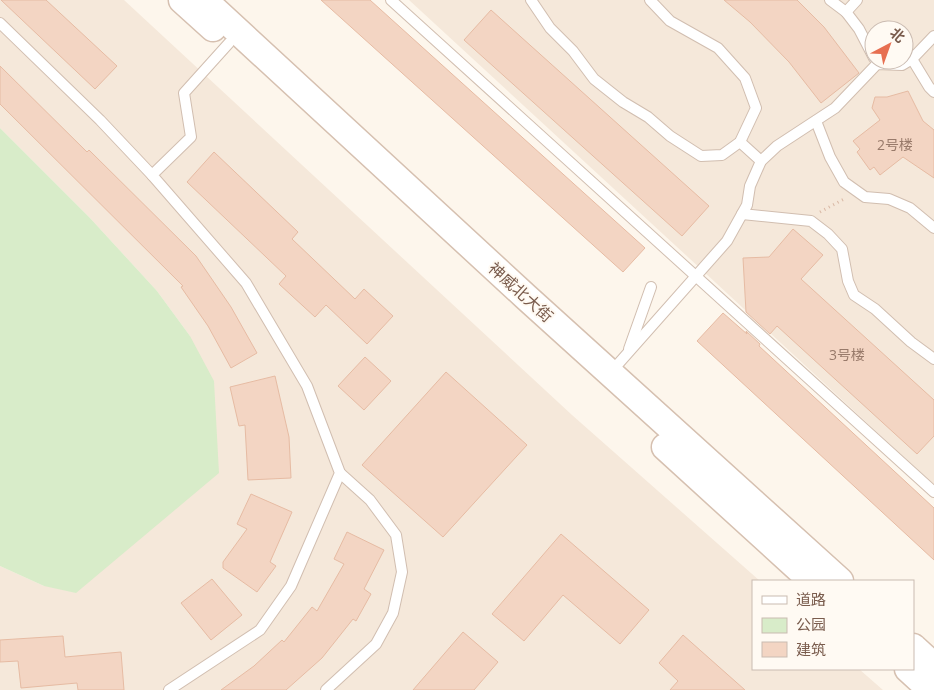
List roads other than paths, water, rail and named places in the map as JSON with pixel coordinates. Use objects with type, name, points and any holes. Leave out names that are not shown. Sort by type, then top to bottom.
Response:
[{"type":"street","name":"神威北大街","points":[[182,0],[520,315],[811,580]]},
{"type":"street","name":"神威北大街","points":[[204,0],[618,364],[839,580]]},
{"type":"street","points":[[914,648],[934,666]]},
{"type":"street","points":[[909,670],[931,690]]},
{"type":"lane","points":[[391,0],[934,492]]},
{"type":"lane","points":[[531,0],[550,28],[573,51],[594,79],[623,102],[648,117],[670,136],[701,156],[722,155],[740,142],[756,108],[746,78],[718,48],[670,21],[650,0]]},
{"type":"lane","points":[[830,0],[846,12],[864,39]]},
{"type":"lane","points":[[846,12],[857,0]]},
{"type":"lane","points":[[0,23],[100,120],[152,175],[246,283],[307,386],[340,473],[370,500],[396,535],[402,572],[393,613],[376,644],[326,690]]},
{"type":"lane","points":[[914,57],[934,36]]},
{"type":"lane","points":[[152,175],[191,137],[184,93],[229,43]]},
{"type":"lane","points":[[914,62],[929,88],[934,92]]},
{"type":"lane","points":[[618,364],[727,241],[747,205],[750,186],[761,161],[777,146],[835,108],[867,70]]},
{"type":"lane","points":[[816,120],[830,156],[844,182],[865,197],[889,199],[910,208],[934,228]]},
{"type":"lane","points":[[740,142],[761,161]]},
{"type":"lane","points":[[742,214],[811,221],[828,234],[842,249],[848,281],[854,295],[874,309],[911,342],[934,359]]},
{"type":"lane","points":[[618,364],[651,288]]},
{"type":"lane","points":[[169,690],[260,630],[291,586],[340,473]]}]
